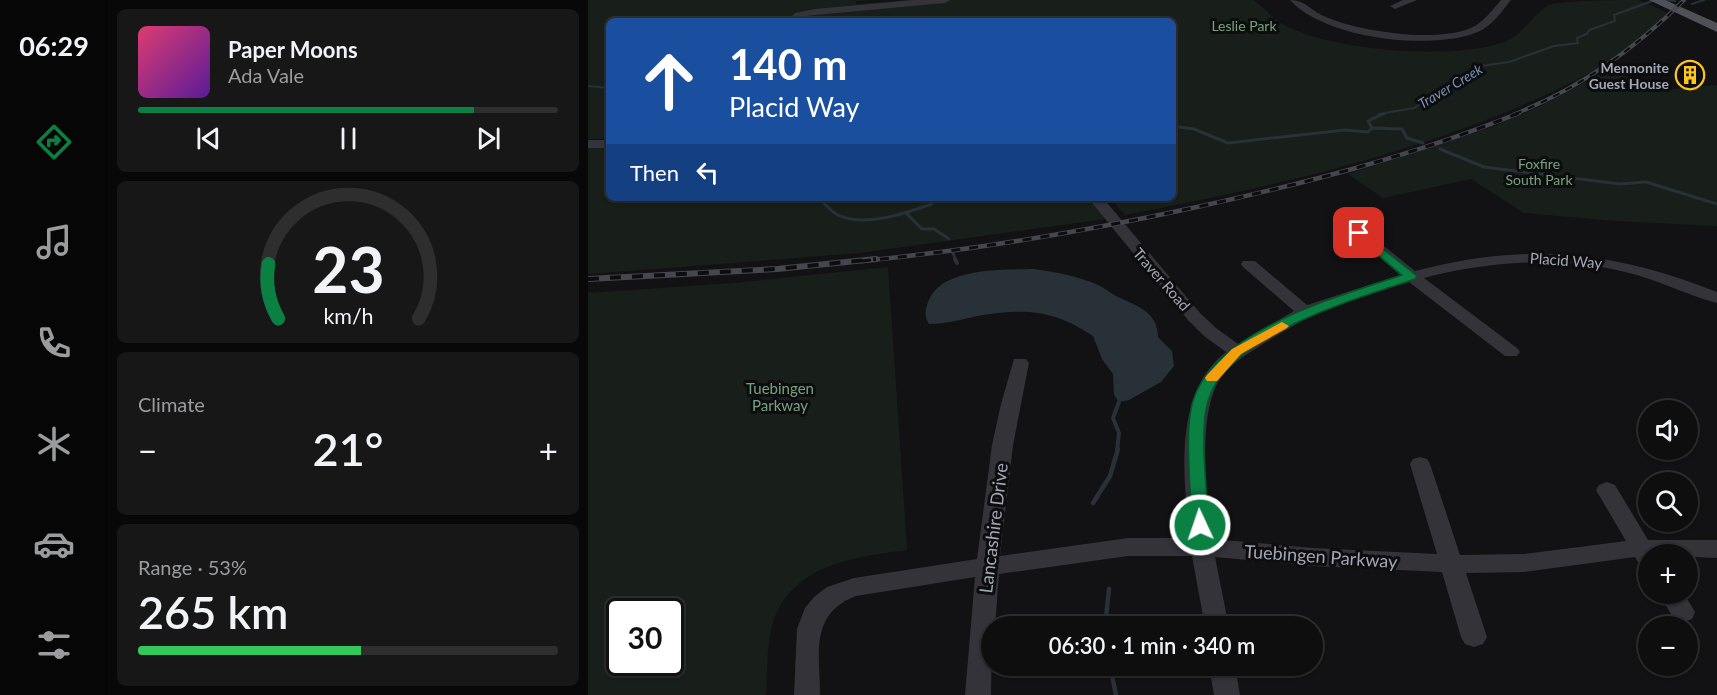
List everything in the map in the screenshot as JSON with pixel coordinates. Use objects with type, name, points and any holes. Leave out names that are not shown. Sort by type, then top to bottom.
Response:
[{"type":"main road","points":[[1655,0],[1717,28]]},
{"type":"street","points":[[795,18],[798,15],[831,11],[945,0]]},
{"type":"street","points":[[1295,0],[1316,16],[1342,26],[1391,35],[1433,36],[1461,34],[1478,28],[1506,0]]},
{"type":"street","points":[[1395,6],[1412,0]]},
{"type":"street","points":[[817,18],[831,11]]},
{"type":"street","points":[[588,144],[606,144]]},
{"type":"street","name":"Traver Road","points":[[1097,201],[1134,248],[1203,326],[1221,342],[1237,351]]},
{"type":"street","points":[[1359,233],[1411,276],[1511,352]]},
{"type":"street","name":"Placid Way","points":[[1215,616],[1202,547],[1197,448],[1200,402],[1207,384],[1237,351],[1305,312],[1411,276],[1474,262],[1516,257],[1584,259],[1640,269],[1717,298]]},
{"type":"street","points":[[1249,264],[1305,312]]},
{"type":"street","name":"Lancashire Drive","points":[[978,695],[987,565],[995,496],[1013,390],[1020,363]]},
{"type":"street","points":[[1420,464],[1473,637]]},
{"type":"street","points":[[1607,490],[1638,544]]},
{"type":"street","name":"Tuebingen Parkway","points":[[807,695],[809,630],[813,614],[821,602],[836,591],[987,565],[1128,547],[1202,547],[1313,557],[1450,564],[1524,563],[1638,554]]},
{"type":"street","name":"Tuebingen Parkway","points":[[1698,550],[1717,549]]},
{"type":"street","points":[[1224,676],[1227,695]]},
{"type":"green space","name":"Leslie Park","points":[[588,0],[877,0],[856,1],[856,4],[910,0],[1254,0],[1286,26],[1307,35],[1362,47],[1423,52],[1479,48],[1502,43],[1516,36],[1541,10],[1553,4],[1637,0],[1667,13],[1640,40],[1608,62],[1556,90],[1489,119],[1387,154],[1283,182],[1125,215],[1113,201],[1176,201],[1176,18],[606,18],[606,139],[588,139]]},
{"type":"green space","name":"Foxfire South Park","points":[[1615,66],[1656,91],[1717,85],[1717,226],[1524,213],[1471,179],[1383,198],[1348,174],[1495,126],[1543,105]]},
{"type":"green space","points":[[588,148],[606,148],[606,201],[1091,201],[1105,219],[860,253],[588,274]]},
{"type":"green space","name":"Tuebingen Parkway","points":[[888,267],[907,550],[845,561],[808,577],[793,589],[780,606],[772,626],[768,651],[766,695],[588,695],[588,293],[734,283]]},
{"type":"shaded area","points":[[1034,269],[1066,275],[1101,286],[1145,311],[1154,321],[1158,337],[1172,351],[1174,366],[1161,382],[1129,400],[1119,402],[1114,395],[1113,374],[1102,359],[1093,336],[1066,321],[1041,314],[1014,312],[943,323],[929,324],[927,321],[928,302],[935,291],[946,282],[974,273]]},
{"type":"waterway","name":"Traver Creek","points":[[1664,0],[1675,1]]},
{"type":"waterway","name":"Traver Creek","points":[[1692,4],[1704,0]]},
{"type":"waterway","name":"Traver Creek","points":[[1379,114],[1414,108],[1481,66],[1509,62],[1554,46],[1578,43],[1577,38],[1587,34],[1589,30],[1615,21],[1614,15],[1652,1]]},
{"type":"waterway","name":"Traver Creek","points":[[588,86],[606,88]]},
{"type":"waterway","name":"Traver Creek","points":[[1372,128],[1368,121],[1385,113]]},
{"type":"waterway","name":"Traver Creek","points":[[1176,126],[1194,129],[1228,143],[1345,130],[1368,132],[1372,128]]},
{"type":"waterway","points":[[1372,128],[1402,129],[1407,138],[1423,143]]},
{"type":"waterway","points":[[1440,149],[1484,167],[1620,184],[1646,182],[1717,204]]},
{"type":"waterway","name":"Traver Creek","points":[[820,201],[838,215],[860,220],[885,218],[932,204],[932,201]]},
{"type":"waterway","points":[[907,214],[922,229],[934,229],[949,239]]},
{"type":"waterway","points":[[953,253],[956,261]]},
{"type":"waterway","points":[[1117,450],[1119,433],[1113,418],[1119,402]]},
{"type":"waterway","points":[[1093,503],[1110,476],[1118,449]]},
{"type":"waterway","points":[[1106,616],[1109,589]]},
{"type":"waterway","points":[[1112,676],[1116,695]]},
{"type":"railway","points":[[1515,114],[1562,92],[1606,66],[1646,35],[1684,0]]},
{"type":"railway","points":[[862,261],[1030,239],[1156,216],[1238,198],[1400,155],[1519,113]]},
{"type":"railway","points":[[588,279],[777,269],[876,259]]},
{"type":"slow traffic","points":[[1212,378],[1237,351],[1282,326]]},
{"type":"place","name":"Mennonite Guest House","points":[[1690,75]]},
{"type":"route","points":[[1200,525],[1197,426],[1200,402],[1207,384],[1215,374],[1237,351],[1305,312],[1411,276],[1359,233]]}]
